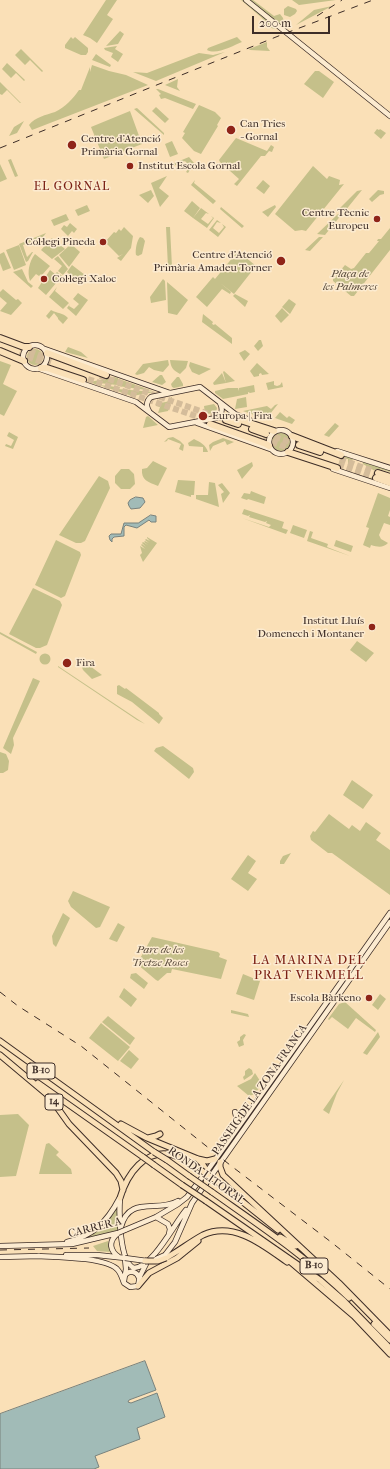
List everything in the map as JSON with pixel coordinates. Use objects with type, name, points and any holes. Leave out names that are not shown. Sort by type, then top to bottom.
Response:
[{"type":"highway","points":[[0,340],[29,347]]},
{"type":"highway","points":[[0,340],[20,351],[0,348]]},
{"type":"highway","points":[[0,351],[24,361]]},
{"type":"highway","points":[[39,368],[46,368],[86,379],[51,362],[103,376],[46,351]]},
{"type":"highway","points":[[234,418],[276,430]]},
{"type":"highway","points":[[226,420],[265,436],[212,423],[266,444],[270,447]]},
{"type":"highway","points":[[291,435],[339,462]]},
{"type":"highway","points":[[298,448],[339,462]]},
{"type":"highway","points":[[287,453],[339,462]]},
{"type":"highway","points":[[390,477],[377,475],[390,483]]},
{"type":"highway","name":"RONDA LITORAL","points":[[0,1041],[154,1152],[301,1255],[320,1270],[372,1319]]},
{"type":"highway","name":"RONDA LITORAL","points":[[0,1054],[182,1185],[297,1262],[344,1301],[385,1345],[390,1354]]},
{"type":"highway","name":"14","points":[[0,1054],[49,1096],[69,1124],[118,1176],[122,1183],[123,1190]]},
{"type":"highway","points":[[82,1100],[125,1127],[147,1138],[198,1159],[218,1161],[223,1174],[262,1209],[299,1247]]},
{"type":"highway","points":[[147,1138],[160,1134]]},
{"type":"highway","points":[[120,1198],[135,1168],[144,1160],[164,1154],[183,1159],[219,1183],[306,1253],[339,1283],[390,1340]]},
{"type":"highway","points":[[198,1159],[204,1166],[207,1176],[206,1183]]},
{"type":"highway","points":[[250,1219],[306,1253]]},
{"type":"highway","points":[[147,1260],[155,1261],[208,1233],[226,1230],[240,1233],[261,1244],[300,1271]]},
{"type":"highway","points":[[138,1286],[146,1275],[177,1258],[208,1233]]},
{"type":"highway","points":[[261,1239],[370,1330]]},
{"type":"highway","points":[[384,1332],[390,1335]]},
{"type":"main road","points":[[246,0],[390,116]]},
{"type":"main road","points":[[170,393],[46,351],[36,345],[29,347],[24,353],[24,361],[32,369],[39,368],[136,402],[169,427],[218,417],[222,411],[220,403]]},
{"type":"main road","points":[[39,368],[47,361],[46,351]]},
{"type":"main road","points":[[149,412],[147,405],[150,398],[200,387],[238,416],[276,430],[286,430],[291,435],[390,468]]},
{"type":"main road","points":[[195,422],[270,447],[278,454],[287,453],[390,488]]},
{"type":"main road","points":[[270,447],[269,437],[276,430]]},
{"type":"main road","points":[[287,453],[293,446],[291,435]]},
{"type":"main road","name":"PASSEIG DE LA ZONA FRANCA","points":[[187,1197],[206,1172],[218,1161],[337,992],[390,913]]},
{"type":"main road","name":"PASSEIG DE LA ZONA FRANCA","points":[[165,1256],[176,1242],[192,1203],[206,1183],[237,1127],[390,922]]},
{"type":"main road","points":[[235,1112],[237,1127]]},
{"type":"main road","points":[[119,1257],[112,1250],[111,1246],[113,1238],[119,1233],[124,1218],[133,1209],[145,1206],[170,1205],[187,1197]]},
{"type":"main road","name":"CARRER A","points":[[0,1246],[79,1243],[119,1233],[156,1217],[174,1207],[187,1197]]},
{"type":"main road","points":[[120,1198],[119,1233],[129,1266],[134,1268],[139,1268],[169,1236],[180,1218],[192,1203]]},
{"type":"main road","points":[[53,1245],[77,1240],[89,1235],[107,1219],[120,1198]]},
{"type":"main road","points":[[156,1217],[168,1224],[170,1229],[169,1236]]},
{"type":"main road","points":[[124,1283],[125,1252]]},
{"type":"main road","name":"CARRER A","points":[[0,1257],[89,1255],[147,1260]]},
{"type":"main road","points":[[38,1256],[93,1261],[107,1264],[118,1271],[124,1283],[130,1287],[138,1286],[142,1270],[147,1260]]},
{"type":"main road","points":[[125,1275],[130,1272],[134,1272],[138,1275],[139,1280]]},
{"type":"green space","points":[[106,0],[117,0],[107,15],[113,19],[97,43],[83,35]]},
{"type":"green space","points":[[241,0],[243,0],[276,27],[275,29],[268,27],[262,18]]},
{"type":"green space","points":[[250,0],[253,0],[274,16],[280,14],[283,18],[284,24],[281,26]]},
{"type":"green space","points":[[292,0],[336,0],[299,5]]},
{"type":"green space","points":[[288,6],[296,9],[297,11],[290,17],[284,15],[284,9]]},
{"type":"green space","points":[[332,6],[296,25],[314,10]]},
{"type":"green space","points":[[120,31],[124,34],[118,44],[106,46]]},
{"type":"green space","points":[[71,37],[73,39],[75,37],[88,48],[86,55],[81,55],[65,48],[65,45]]},
{"type":"green space","points":[[237,37],[242,42],[220,51],[207,50],[208,48]]},
{"type":"green space","points":[[267,42],[267,47],[270,51],[249,49]]},
{"type":"green space","points":[[117,46],[115,49],[123,54],[118,62],[111,57],[113,53],[105,50],[104,48]]},
{"type":"green space","points":[[21,49],[43,71],[42,72],[30,60],[25,65],[15,55]]},
{"type":"green space","points":[[225,52],[156,81],[133,72],[147,73],[199,53],[213,55]]},
{"type":"green space","points":[[96,54],[111,65],[110,67],[92,60]]},
{"type":"green space","points":[[7,63],[25,80],[24,81],[16,73],[11,78],[2,69]]},
{"type":"green space","points":[[92,65],[126,75],[148,85],[32,130],[29,125],[31,122],[59,110],[74,97],[79,90],[81,90]]},
{"type":"green space","points":[[315,71],[319,71],[334,82],[323,98],[304,84]]},
{"type":"green space","points":[[178,79],[177,87],[180,91],[165,85]]},
{"type":"green space","points":[[0,82],[21,103],[7,90],[2,95],[0,94]]},
{"type":"green space","points":[[156,89],[196,104],[193,109],[165,98],[161,99],[159,95],[161,94]]},
{"type":"green space","points":[[199,105],[215,112],[221,118],[217,125],[218,126],[201,154],[194,151],[182,138],[185,133],[183,132]]},
{"type":"green space","points":[[156,107],[169,119],[165,123],[152,111]]},
{"type":"green space","points":[[137,108],[164,133],[164,135],[134,109]]},
{"type":"green space","points":[[130,111],[142,144],[104,159],[91,127]]},
{"type":"green space","points":[[24,121],[17,133],[9,136],[14,127]]},
{"type":"green space","points":[[377,129],[380,129],[386,133],[381,139],[374,133]]},
{"type":"green space","points":[[236,138],[267,151],[271,145],[274,147],[272,152],[269,151],[265,156],[261,156],[237,186],[234,184],[239,179],[219,160]]},
{"type":"green space","points":[[172,141],[178,154],[170,157],[165,144]]},
{"type":"green space","points":[[189,157],[194,163],[188,173],[186,172],[190,167],[185,161],[173,166],[172,164]]},
{"type":"green space","points":[[11,159],[18,176],[15,177],[8,160]]},
{"type":"green space","points":[[0,164],[7,179],[0,182]]},
{"type":"green space","points":[[313,166],[327,179],[329,176],[340,180],[339,185],[344,184],[306,231],[295,231],[275,214]]},
{"type":"green space","points":[[167,176],[159,188],[169,196],[160,207],[151,183]]},
{"type":"green space","points":[[195,180],[194,183],[216,201],[213,204],[191,185]]},
{"type":"green space","points":[[263,180],[270,186],[264,194],[256,188]]},
{"type":"green space","points":[[151,190],[154,196],[148,203],[139,195]]},
{"type":"green space","points":[[362,190],[345,211],[336,212],[357,191]]},
{"type":"green space","points":[[378,190],[384,191],[384,194],[380,195],[372,202],[369,199]]},
{"type":"green space","points":[[192,201],[200,208],[193,218],[184,211]]},
{"type":"green space","points":[[87,205],[90,211],[78,216],[75,210]]},
{"type":"green space","points":[[275,205],[276,207],[268,217],[262,212]]},
{"type":"green space","points":[[221,207],[244,226],[242,228],[220,209]]},
{"type":"green space","points":[[201,208],[209,214],[206,213],[201,219],[208,224],[213,218],[211,216],[214,218],[207,228],[193,218]]},
{"type":"green space","points":[[66,214],[69,220],[54,226],[51,220]]},
{"type":"green space","points":[[338,214],[342,214],[325,235],[317,234]]},
{"type":"green space","points":[[217,220],[221,223],[217,222],[213,228],[219,233],[224,227],[222,224],[226,227],[218,237],[209,230]]},
{"type":"green space","points":[[70,223],[77,229],[74,233],[72,231],[68,236],[61,229],[64,225],[67,227]]},
{"type":"green space","points":[[124,227],[133,236],[131,248],[121,261],[117,258],[123,254],[119,256],[105,242],[114,232],[116,233],[119,229],[121,231]]},
{"type":"green space","points":[[166,227],[170,227],[172,267],[168,267]]},
{"type":"green space","name":"Plaça de les Palmeres","points":[[390,228],[390,250],[354,296],[351,296],[333,281],[333,279],[345,265],[351,269],[354,268],[366,253],[369,253],[379,241],[377,241],[378,239],[381,239]]},
{"type":"green space","points":[[46,233],[43,237],[23,245],[27,257],[33,252],[26,262],[19,244]]},
{"type":"green space","points":[[140,237],[145,241],[142,254],[138,256],[136,255],[136,248]]},
{"type":"green space","points":[[319,237],[323,237],[310,251],[305,250]]},
{"type":"green space","points":[[52,238],[65,249],[52,259],[41,250]]},
{"type":"green space","points":[[71,244],[80,252],[69,267],[59,255]]},
{"type":"green space","points":[[19,245],[26,265],[14,270],[6,250]]},
{"type":"green space","points":[[238,251],[256,266],[234,294],[219,282],[231,292],[230,294],[222,289],[207,307],[196,297],[213,277],[215,279]]},
{"type":"green space","points":[[4,252],[11,268],[3,271],[0,263],[0,254]]},
{"type":"green space","points":[[35,254],[50,266],[42,275],[41,274],[39,276],[36,274],[30,281],[29,267]]},
{"type":"green space","points":[[58,256],[68,269],[63,275],[58,271],[62,266],[54,259]]},
{"type":"green space","points":[[72,265],[85,275],[79,283],[67,272]]},
{"type":"green space","points":[[22,269],[28,282],[33,286],[31,288],[13,272]]},
{"type":"green space","points":[[50,270],[55,274],[57,272],[62,276],[46,295],[38,288]]},
{"type":"green space","points":[[163,279],[165,281],[166,300],[151,303],[150,297]]},
{"type":"green space","points":[[167,282],[188,300],[177,315],[168,313]]},
{"type":"green space","points":[[57,287],[55,291],[69,303],[63,309],[49,297]]},
{"type":"green space","points":[[3,289],[22,303],[11,315],[0,311],[7,303],[0,297],[0,292]]},
{"type":"green space","points":[[78,293],[88,300],[76,316],[67,308],[70,304],[69,306],[74,309],[79,304],[73,299]]},
{"type":"green space","points":[[235,294],[248,301],[245,307],[233,296]]},
{"type":"green space","points":[[289,299],[296,304],[290,314],[282,307]]},
{"type":"green space","points":[[282,308],[289,315],[281,323],[275,316]]},
{"type":"green space","points":[[51,310],[68,318],[63,324],[54,313],[49,319],[46,316]]},
{"type":"green space","points":[[203,314],[213,322],[212,324],[215,324],[232,338],[232,344],[202,322]]},
{"type":"green space","points":[[259,340],[261,340],[263,346],[258,351],[254,346]]},
{"type":"green space","points":[[68,347],[81,352],[88,358],[65,352]]},
{"type":"green space","points":[[32,349],[38,349],[43,354],[41,363],[38,365],[32,365],[27,360],[27,354]]},
{"type":"green space","points":[[245,350],[250,354],[244,361],[239,353]]},
{"type":"green space","points":[[168,360],[169,365],[163,372],[149,367],[144,373],[137,375],[135,374],[143,364]]},
{"type":"green space","points":[[170,360],[188,361],[186,368],[180,374],[173,368]]},
{"type":"green space","points":[[0,361],[11,365],[3,384],[17,391],[4,416],[0,414]]},
{"type":"green space","points":[[190,362],[211,369],[199,375],[192,372],[189,366]]},
{"type":"green space","points":[[257,363],[269,374],[262,375],[261,373],[259,376],[254,377],[250,371]]},
{"type":"green space","points":[[224,371],[235,381],[226,383]]},
{"type":"green space","points":[[222,373],[226,383],[214,385],[213,383]]},
{"type":"green space","points":[[162,375],[166,382],[162,385],[152,382]]},
{"type":"green space","points":[[114,377],[118,378],[118,380],[119,379],[153,391],[99,383],[97,385],[90,382]]},
{"type":"green space","points":[[177,377],[179,377],[183,386],[174,388],[171,384]]},
{"type":"green space","points":[[274,381],[274,385],[277,386],[282,382],[283,387],[268,390],[266,383]]},
{"type":"green space","points":[[99,385],[117,387],[117,389],[155,392],[132,396]]},
{"type":"green space","points":[[254,385],[255,392],[248,392],[248,394],[223,399],[215,393],[215,391],[228,388],[238,388],[238,391],[239,388]]},
{"type":"green space","points":[[171,397],[168,411],[158,413],[160,407],[156,406],[156,404],[170,401]]},
{"type":"green space","points":[[246,397],[247,407],[235,409],[237,399]]},
{"type":"green space","points":[[214,404],[217,408],[216,413],[205,414],[204,406]]},
{"type":"green space","points":[[278,404],[266,419],[243,411],[267,406],[271,409]]},
{"type":"green space","points":[[280,412],[287,418],[289,416],[295,420],[292,424],[275,418]]},
{"type":"green space","points":[[148,416],[158,425],[143,428],[146,417]]},
{"type":"green space","points":[[335,423],[339,426],[329,437],[324,435]]},
{"type":"green space","points":[[9,432],[18,437],[13,449],[5,446],[6,444],[11,446],[14,440],[7,436]]},
{"type":"green space","points":[[281,433],[287,436],[290,442],[287,448],[281,451],[275,448],[272,442],[275,436]]},
{"type":"green space","points":[[173,437],[184,445],[183,451],[179,449],[181,444],[168,439],[164,442],[168,438]]},
{"type":"green space","points":[[223,438],[234,442],[227,445],[225,441],[213,446],[210,451],[209,445]]},
{"type":"green space","points":[[194,439],[201,443],[208,452],[203,452],[203,447],[189,446],[188,443]]},
{"type":"green space","points":[[342,455],[353,459],[350,468],[348,467],[348,459],[343,459],[342,467],[345,471],[337,469]]},
{"type":"green space","points":[[362,460],[390,470],[390,472],[380,469],[376,482],[367,479],[373,477],[375,471],[363,464]]},
{"type":"green space","points":[[153,461],[167,468],[158,486],[146,480],[142,473],[142,469],[147,468]]},
{"type":"green space","points":[[252,462],[253,466],[242,479],[237,470]]},
{"type":"green space","points":[[121,469],[129,469],[134,474],[135,484],[130,489],[121,489],[115,483],[115,476]]},
{"type":"green space","points":[[99,476],[108,481],[110,488],[85,541],[76,543],[59,535]]},
{"type":"green space","points":[[178,480],[195,481],[194,495],[191,495],[191,497],[175,492]]},
{"type":"green space","points":[[209,482],[215,483],[219,507],[196,499],[196,495],[208,495]]},
{"type":"green space","points":[[222,483],[230,493],[223,503],[221,494],[224,492],[218,485]]},
{"type":"green space","points":[[251,491],[266,497],[264,504],[241,498],[244,493],[250,494]]},
{"type":"green space","points":[[378,493],[390,498],[390,510],[388,516],[390,517],[390,525],[384,523],[379,535],[381,539],[388,543],[380,547],[371,545],[370,548],[363,545],[369,528],[366,527]]},
{"type":"green space","points":[[244,509],[284,522],[282,528],[288,530],[286,534],[242,518],[269,527],[271,525],[266,523],[267,521],[265,522],[249,517],[250,515],[248,516],[242,514]]},
{"type":"green space","points":[[293,525],[307,530],[304,538],[290,533]]},
{"type":"green space","points":[[310,531],[313,532],[311,538],[328,544],[327,547],[350,556],[307,541]]},
{"type":"green space","points":[[147,537],[157,543],[143,562],[140,555],[142,553],[140,546],[145,549],[141,545],[142,544],[146,547],[142,543],[143,542],[148,545],[144,542],[149,543],[145,540],[150,541]]},
{"type":"green space","points":[[56,540],[80,552],[81,555],[65,596],[61,598],[35,585]]},
{"type":"green space","points":[[336,540],[353,546],[351,552],[334,546]]},
{"type":"green space","points":[[33,588],[60,601],[62,605],[47,645],[40,648],[36,648],[9,634]]},
{"type":"green space","points":[[0,632],[37,652],[36,654],[0,634]]},
{"type":"green space","points":[[357,641],[374,653],[366,662],[350,650]]},
{"type":"green space","points":[[45,653],[49,655],[51,659],[49,663],[45,665],[41,663],[39,659],[41,655]]},
{"type":"green space","points":[[78,657],[102,675],[92,679],[83,670]]},
{"type":"green space","points":[[58,666],[145,724],[137,720]]},
{"type":"green space","points":[[33,678],[40,681],[13,738],[14,745],[11,754],[3,748]]},
{"type":"green space","points":[[119,685],[125,689],[126,688],[159,713],[163,718],[159,724],[132,702],[117,694],[117,686]]},
{"type":"green space","points":[[163,746],[193,768],[194,772],[189,779],[154,751],[156,748]]},
{"type":"green space","points":[[0,752],[6,754],[9,761],[8,770],[3,773],[0,773]]},
{"type":"green space","points":[[352,780],[373,795],[363,809],[343,795]]},
{"type":"green space","points":[[329,814],[349,829],[352,825],[360,831],[366,822],[381,833],[376,840],[390,850],[390,895],[332,853],[328,853],[311,840],[310,836],[313,831],[315,832]]},
{"type":"green space","points":[[291,853],[284,864],[280,864],[283,856]]},
{"type":"green space","points":[[248,855],[256,861],[248,873],[257,879],[248,891],[231,879]]},
{"type":"green space","points":[[73,891],[110,907],[100,927],[96,928],[71,907],[68,901]]},
{"type":"green space","points":[[63,913],[70,918],[56,947],[53,944],[52,936]]},
{"type":"green space","points":[[118,923],[125,927],[117,942],[109,939]]},
{"type":"green space","name":"Parc de les Tretze Roses","points":[[152,937],[218,952],[220,954],[219,957],[227,960],[221,979],[172,969],[171,973],[167,973],[158,981],[156,980],[137,964]]},
{"type":"green space","points":[[136,973],[148,983],[144,989],[130,978],[131,974]]},
{"type":"green space","points":[[243,974],[260,981],[254,1000],[236,994]]},
{"type":"green space","points":[[124,988],[137,999],[131,1007],[119,997]]},
{"type":"green space","points":[[380,994],[386,999],[378,1010],[372,1005]]},
{"type":"green space","points":[[345,1002],[376,1030],[375,1032],[356,1018],[348,1029],[332,1017],[329,1020],[328,1019],[339,1004]]},
{"type":"green space","points":[[231,1010],[248,1014],[249,1017],[231,1013]]},
{"type":"green space","points":[[108,1016],[135,1038],[130,1045],[102,1022]]},
{"type":"green space","points":[[101,1023],[130,1047],[118,1061],[89,1038]]},
{"type":"green space","points":[[378,1032],[380,1037],[367,1055],[363,1053]]},
{"type":"green space","points":[[244,1034],[246,1035],[243,1040],[244,1045],[239,1047],[237,1042]]},
{"type":"green space","points":[[129,1050],[139,1059],[131,1069],[120,1061]]},
{"type":"green space","points":[[249,1068],[252,1070],[253,1074],[244,1080],[243,1077],[245,1075],[245,1071]]},
{"type":"green space","points":[[255,1073],[262,1084],[255,1094],[249,1096],[237,1086],[251,1079]]},
{"type":"green space","points":[[344,1080],[337,1093],[329,1114],[323,1110]]},
{"type":"green space","points":[[18,1114],[29,1125],[16,1176],[0,1177],[0,1115]]},
{"type":"green space","points":[[49,1143],[59,1152],[56,1155],[71,1169],[72,1174],[39,1174],[46,1144]]},
{"type":"green space","points":[[117,1207],[119,1229],[114,1232],[80,1241],[92,1235],[102,1227]]},
{"type":"green space","points":[[108,1241],[110,1252],[97,1251],[93,1246]]},
{"type":"water","points":[[136,497],[143,498],[145,502],[140,508],[131,509],[128,503]]},
{"type":"water","points":[[151,515],[156,516],[156,522],[151,522],[149,520],[137,528],[126,525],[124,527],[124,536],[114,537],[112,542],[110,540],[109,536],[111,534],[121,534],[124,523],[138,523]]},
{"type":"water","points":[[145,1361],[156,1390],[129,1400],[128,1402],[131,1403],[157,1393],[165,1417],[137,1428],[140,1439],[95,1456],[99,1467],[94,1469],[0,1469],[0,1414]]},
{"type":"tunnel","points":[[21,348],[52,360]]},
{"type":"tunnel","points":[[19,354],[50,365]]},
{"type":"tunnel","points":[[100,376],[226,420]]},
{"type":"tunnel","points":[[88,379],[210,421]]},
{"type":"tunnel","points":[[266,434],[299,445]]},
{"type":"tunnel","points":[[263,439],[297,451]]},
{"type":"tunnel","points":[[340,459],[378,473]]},
{"type":"tunnel","points":[[338,465],[376,478]]},
{"type":"railway","points":[[317,16],[342,0]]},
{"type":"railway","points":[[0,148],[281,35],[373,0]]},
{"type":"railway","points":[[0,992],[18,1006],[81,1046],[230,1165],[390,1289]]},
{"type":"railway","points":[[0,1250],[89,1248]]},
{"type":"place","name":"Can Tries - Gornal","points":[[231,130]]},
{"type":"place","name":"Centre d'Atenció Primària Gornal","points":[[72,145]]},
{"type":"place","name":"Institut Escola Gornal","points":[[130,166]]},
{"type":"place","name":"Centre Tècnic Europeu","points":[[377,219]]},
{"type":"place","name":"Col·legi Pineda","points":[[103,242]]},
{"type":"place","name":"Centre d'Atenció Primària Amadeu Torner","points":[[281,261]]},
{"type":"place","name":"Col·legi Xaloc","points":[[44,279]]},
{"type":"place","name":"Europa | Fira","points":[[203,416]]},
{"type":"place","name":"Institut Lluís Domenech i Montaner","points":[[372,627]]},
{"type":"place","name":"Fira","points":[[67,663]]},
{"type":"place","name":"Escola Bàrkeno","points":[[369,998]]},
{"type":"district","name":"EL GORNAL","points":[[72,187]]},
{"type":"district","name":"LA MARINA DEL PRAT VERMELL","points":[[309,968]]}]
